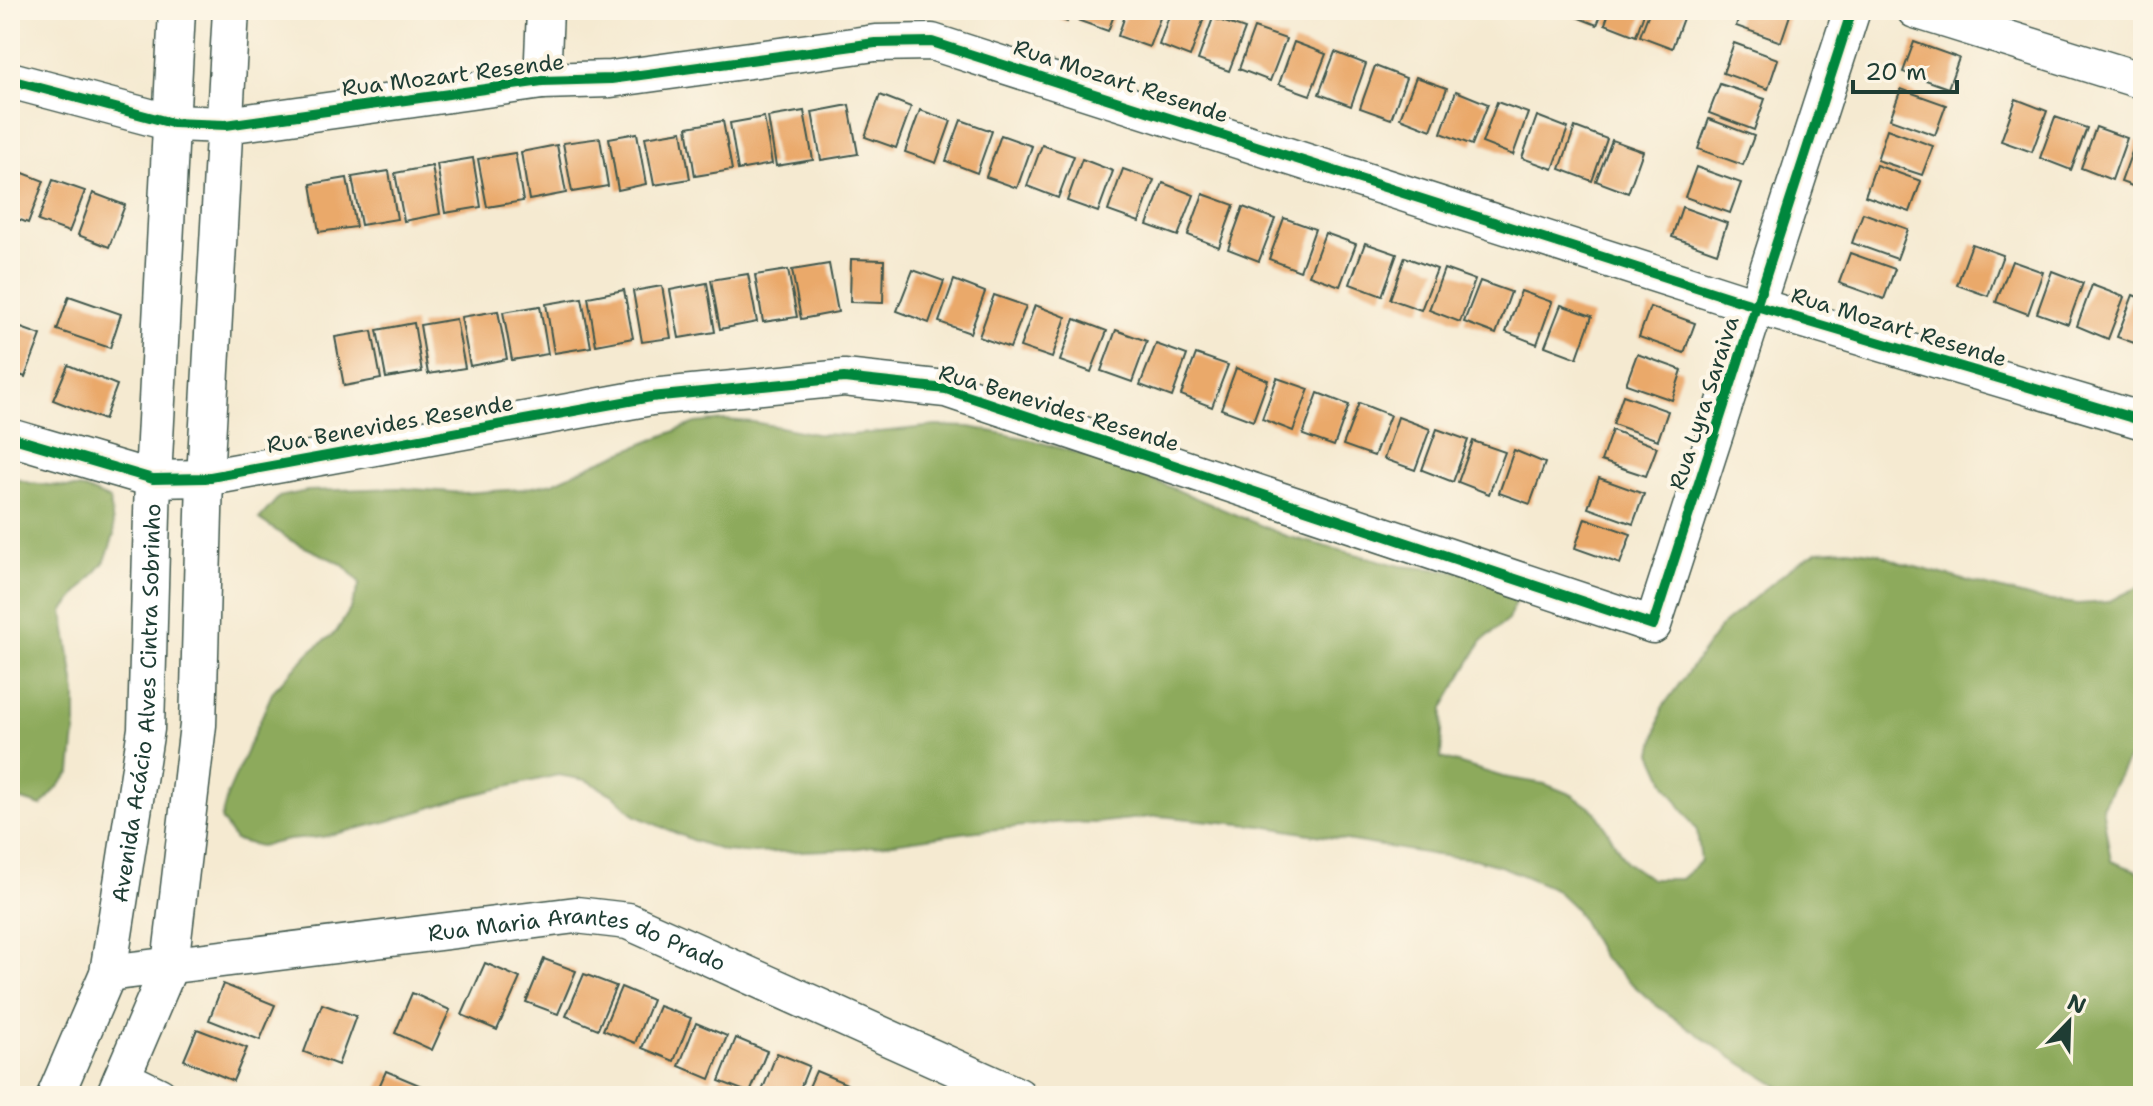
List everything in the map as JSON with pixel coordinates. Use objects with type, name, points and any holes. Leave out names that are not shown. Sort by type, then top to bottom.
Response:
[{"type":"street","name":"Avenida Acácio Alves Cintra Sobrinho","points":[[55,1096],[108,973],[146,729],[153,479],[177,10]]},
{"type":"street","points":[[159,1096],[118,1087],[170,965],[198,725],[205,478],[231,10]]},
{"type":"street","points":[[542,81],[545,10]]},
{"type":"street","name":"Rua Lyra Saraiva","points":[[1653,625],[1852,10]]},
{"type":"street","points":[[1915,10],[2143,81]]},
{"type":"street","name":"Rua Mozart Resende","points":[[10,80],[172,123],[226,125],[542,81],[611,79],[876,26],[1757,306],[2143,421]]},
{"type":"street","name":"Rua Benevides Resende","points":[[10,437],[153,479],[205,478],[651,397],[844,378],[946,389],[1653,625]]},
{"type":"street","name":"Rua Maria Arantes do Prado","points":[[108,973],[576,915],[628,921],[1018,1096]]},
{"type":"green space","points":[[724,420],[816,434],[852,435],[936,426],[970,427],[1028,439],[1113,463],[1286,536],[1401,566],[1465,572],[1518,595],[1508,620],[1482,641],[1443,708],[1441,758],[1503,777],[1545,784],[1572,795],[1596,812],[1626,862],[1651,879],[1681,879],[1701,861],[1697,831],[1666,784],[1652,753],[1662,708],[1723,624],[1793,566],[1818,551],[1848,549],[1877,553],[1904,564],[2036,599],[2078,604],[2107,602],[2143,585],[2143,748],[2133,750],[2102,807],[2111,861],[2143,873],[2143,1096],[1794,1096],[1657,1006],[1603,958],[1575,908],[1555,889],[1475,859],[1262,826],[1159,816],[968,832],[852,849],[754,853],[724,851],[636,816],[615,796],[586,780],[558,775],[468,796],[385,822],[322,837],[260,846],[235,840],[221,819],[228,793],[273,691],[311,651],[336,632],[351,608],[360,583],[342,564],[292,541],[259,519],[279,497],[307,491],[400,488],[464,493],[522,489],[553,483],[695,423]]},
{"type":"green space","points":[[10,477],[30,483],[85,489],[110,500],[114,535],[105,561],[63,611],[76,694],[71,772],[41,806],[10,796]]},
{"type":"building","points":[[1036,10],[1071,10],[1067,22]]},
{"type":"building","points":[[1081,10],[1116,10],[1108,31],[1077,20]]},
{"type":"building","points":[[1127,10],[1163,10],[1149,47],[1118,36]]},
{"type":"building","points":[[1171,10],[1191,10],[1205,15],[1190,57],[1159,45]]},
{"type":"building","points":[[1567,10],[1603,10],[1597,25],[1566,13]]},
{"type":"building","points":[[1610,10],[1645,10],[1636,36],[1605,24]]},
{"type":"building","points":[[1650,10],[1686,10],[1672,48],[1640,36]]},
{"type":"building","points":[[1741,10],[1791,12],[1781,42],[1736,26]]},
{"type":"building","points":[[1213,18],[1245,29],[1229,71],[1198,60]]},
{"type":"building","points":[[1254,28],[1286,39],[1270,81],[1239,69]]},
{"type":"building","points":[[1294,42],[1326,54],[1310,95],[1279,84]]},
{"type":"building","points":[[1914,42],[1959,58],[1948,88],[1903,72]]},
{"type":"building","points":[[1734,43],[1778,59],[1768,89],[1723,73]]},
{"type":"building","points":[[1335,52],[1366,64],[1351,106],[1319,94]]},
{"type":"building","points":[[1375,66],[1406,78],[1391,119],[1360,108]]},
{"type":"building","points":[[1416,77],[1447,88],[1431,130],[1400,118]]},
{"type":"building","points":[[1720,84],[1765,99],[1754,130],[1709,113]]},
{"type":"building","points":[[1901,89],[1946,105],[1935,135],[1890,119]]},
{"type":"building","points":[[1456,91],[1488,104],[1472,145],[1441,133]]},
{"type":"building","points":[[880,95],[911,107],[896,148],[865,137]]},
{"type":"building","points":[[2016,99],[2047,111],[2032,152],[2001,141]]},
{"type":"building","points":[[1497,102],[1528,113],[1513,155],[1482,143]]},
{"type":"building","points":[[849,105],[858,154],[821,160],[812,112]]},
{"type":"building","points":[[920,110],[951,121],[936,163],[905,152]]},
{"type":"building","points":[[804,111],[813,160],[776,166],[768,117]]},
{"type":"building","points":[[1537,116],[1568,128],[1553,169],[1522,158]]},
{"type":"building","points":[[764,117],[772,164],[738,170],[730,123]]},
{"type":"building","points":[[2055,117],[2087,128],[2071,170],[2040,158]]},
{"type":"building","points":[[1709,119],[1754,136],[1743,165],[1698,149]]},
{"type":"building","points":[[961,120],[992,131],[977,173],[946,161]]},
{"type":"building","points":[[723,121],[732,170],[695,176],[687,127]]},
{"type":"building","points":[[1575,127],[1607,139],[1592,181],[1560,169]]},
{"type":"building","points":[[2096,127],[2127,138],[2112,180],[2081,168]]},
{"type":"building","points":[[1887,129],[1933,146],[1922,175],[1877,160]]},
{"type":"building","points":[[682,131],[690,179],[654,185],[645,137]]},
{"type":"building","points":[[637,133],[646,184],[618,190],[609,138]]},
{"type":"building","points":[[1001,135],[1032,146],[1017,188],[986,177]]},
{"type":"building","points":[[600,138],[608,186],[572,192],[563,143]]},
{"type":"building","points":[[1612,140],[1643,151],[1628,193],[1596,181]]},
{"type":"building","points":[[2136,141],[2143,143],[2143,190],[2121,182]]},
{"type":"building","points":[[557,145],[566,193],[529,200],[521,152]]},
{"type":"building","points":[[1042,145],[1074,156],[1058,198],[1027,186]]},
{"type":"building","points":[[515,153],[523,201],[487,207],[478,159]]},
{"type":"building","points":[[473,158],[481,207],[445,213],[437,164]]},
{"type":"building","points":[[1082,159],[1113,171],[1098,212],[1067,201]]},
{"type":"building","points":[[1876,165],[1921,181],[1910,212],[1865,196]]},
{"type":"building","points":[[432,166],[440,214],[404,221],[395,173]]},
{"type":"building","points":[[1696,167],[1741,183],[1730,213],[1685,197]]},
{"type":"building","points":[[13,169],[44,181],[28,223],[10,216],[10,177]]},
{"type":"building","points":[[1123,169],[1154,180],[1139,222],[1108,211]]},
{"type":"building","points":[[389,171],[397,219],[361,225],[352,177]]},
{"type":"building","points":[[347,178],[356,227],[319,232],[311,184]]},
{"type":"building","points":[[53,180],[85,191],[69,232],[38,221]]},
{"type":"building","points":[[1163,183],[1194,195],[1178,236],[1147,225]]},
{"type":"building","points":[[93,193],[125,205],[109,247],[78,235]]},
{"type":"building","points":[[1203,194],[1234,205],[1219,247],[1188,235]]},
{"type":"building","points":[[1243,207],[1275,219],[1259,261],[1228,249]]},
{"type":"building","points":[[1682,207],[1727,223],[1717,253],[1672,237]]},
{"type":"building","points":[[1863,213],[1908,229],[1897,259],[1852,243]]},
{"type":"building","points":[[1284,218],[1315,229],[1300,271],[1269,259]]},
{"type":"building","points":[[1325,233],[1356,244],[1340,286],[1309,275]]},
{"type":"building","points":[[1365,243],[1397,254],[1382,296],[1350,284]]},
{"type":"building","points":[[1972,244],[2003,255],[1988,296],[1957,285]]},
{"type":"building","points":[[1850,253],[1895,269],[1884,299],[1839,283]]},
{"type":"building","points":[[1405,257],[1437,269],[1421,310],[1390,299]]},
{"type":"building","points":[[851,259],[884,260],[883,303],[850,302]]},
{"type":"building","points":[[2012,261],[2043,272],[2028,314],[1996,302]]},
{"type":"building","points":[[829,264],[838,312],[801,319],[792,270]]},
{"type":"building","points":[[1444,269],[1475,280],[1460,322],[1429,310]]},
{"type":"building","points":[[788,270],[797,317],[763,322],[755,275]]},
{"type":"building","points":[[913,270],[944,281],[929,323],[897,311]]},
{"type":"building","points":[[2052,271],[2083,283],[2068,324],[2037,313]]},
{"type":"building","points":[[748,274],[757,322],[720,329],[711,280]]},
{"type":"building","points":[[954,280],[985,292],[970,333],[939,322]]},
{"type":"building","points":[[1480,281],[1511,292],[1496,334],[1464,322]]},
{"type":"building","points":[[707,283],[715,332],[679,338],[670,290]]},
{"type":"building","points":[[2092,285],[2124,297],[2108,339],[2077,326]]},
{"type":"building","points":[[662,286],[671,338],[642,342],[633,291]]},
{"type":"building","points":[[624,290],[633,338],[596,345],[588,297]]},
{"type":"building","points":[[1521,291],[1552,302],[1537,344],[1506,332]]},
{"type":"building","points":[[994,295],[1026,306],[1010,348],[979,337]]},
{"type":"building","points":[[2133,295],[2143,299],[2143,346],[2117,337]]},
{"type":"building","points":[[69,296],[121,314],[110,348],[57,330]]},
{"type":"building","points":[[582,298],[591,347],[554,353],[546,304]]},
{"type":"building","points":[[1035,305],[1066,317],[1052,358],[1020,347]]},
{"type":"building","points":[[1561,305],[1592,316],[1577,358],[1545,346]]},
{"type":"building","points":[[540,306],[548,354],[512,360],[503,312]]},
{"type":"building","points":[[1650,307],[1695,323],[1684,353],[1639,337]]},
{"type":"building","points":[[498,311],[507,359],[470,366],[461,317]]},
{"type":"building","points":[[456,319],[465,368],[428,374],[420,325]]},
{"type":"building","points":[[1075,319],[1107,331],[1091,372],[1060,361]]},
{"type":"building","points":[[414,323],[422,372],[386,378],[377,330]]},
{"type":"building","points":[[10,324],[41,335],[25,377],[10,371]]},
{"type":"building","points":[[1116,330],[1147,341],[1132,382],[1101,371]]},
{"type":"building","points":[[372,331],[381,379],[344,386],[335,337]]},
{"type":"building","points":[[1156,344],[1187,355],[1172,397],[1140,385]]},
{"type":"building","points":[[1196,354],[1228,365],[1212,407],[1181,395]]},
{"type":"building","points":[[1637,354],[1682,370],[1672,400],[1626,384]]},
{"type":"building","points":[[68,365],[117,385],[104,420],[53,400]]},
{"type":"building","points":[[1236,368],[1268,380],[1253,421],[1221,409]]},
{"type":"building","points":[[1277,378],[1309,389],[1293,431],[1262,419]]},
{"type":"building","points":[[1318,393],[1349,405],[1334,446],[1303,435]]},
{"type":"building","points":[[1623,395],[1668,411],[1658,440],[1613,424]]},
{"type":"building","points":[[1359,403],[1390,415],[1374,456],[1343,445]]},
{"type":"building","points":[[1398,417],[1430,429],[1415,470],[1384,459]]},
{"type":"building","points":[[1437,429],[1468,440],[1453,482],[1422,470]]},
{"type":"building","points":[[1612,430],[1657,447],[1646,476],[1601,461]]},
{"type":"building","points":[[1473,441],[1505,452],[1489,494],[1458,482]]},
{"type":"building","points":[[1514,450],[1545,463],[1530,504],[1499,493]]},
{"type":"building","points":[[1599,478],[1644,494],[1633,524],[1588,508]]},
{"type":"building","points":[[1585,518],[1631,534],[1620,564],[1575,548]]},
{"type":"building","points":[[544,959],[576,971],[558,1014],[526,1002]]},
{"type":"building","points":[[485,963],[520,978],[497,1030],[462,1015]]},
{"type":"building","points":[[584,974],[616,986],[598,1029],[566,1016]]},
{"type":"building","points":[[223,984],[275,1005],[260,1040],[209,1020]]},
{"type":"building","points":[[621,987],[652,1000],[635,1043],[603,1030]]},
{"type":"building","points":[[412,993],[450,1010],[432,1050],[395,1033]]},
{"type":"building","points":[[322,1004],[356,1016],[338,1065],[304,1052]]},
{"type":"building","points":[[659,1006],[691,1018],[674,1061],[642,1048]]},
{"type":"building","points":[[696,1023],[727,1036],[710,1079],[679,1066]]},
{"type":"building","points":[[197,1029],[247,1048],[233,1081],[184,1060]]},
{"type":"building","points":[[736,1038],[767,1051],[750,1093],[719,1081]]},
{"type":"building","points":[[777,1053],[809,1066],[797,1096],[760,1096]]},
{"type":"building","points":[[386,1071],[424,1087],[420,1096],[375,1096]]},
{"type":"building","points":[[816,1071],[847,1084],[843,1096],[805,1096]]},
{"type":"cycle path","points":[[10,437],[153,479],[205,478],[651,397],[844,378],[946,389],[1653,625],[1852,10]]},
{"type":"cycle path","points":[[10,80],[172,123],[226,125],[542,81],[611,79],[875,43],[932,42],[1743,302],[2143,421]]}]
